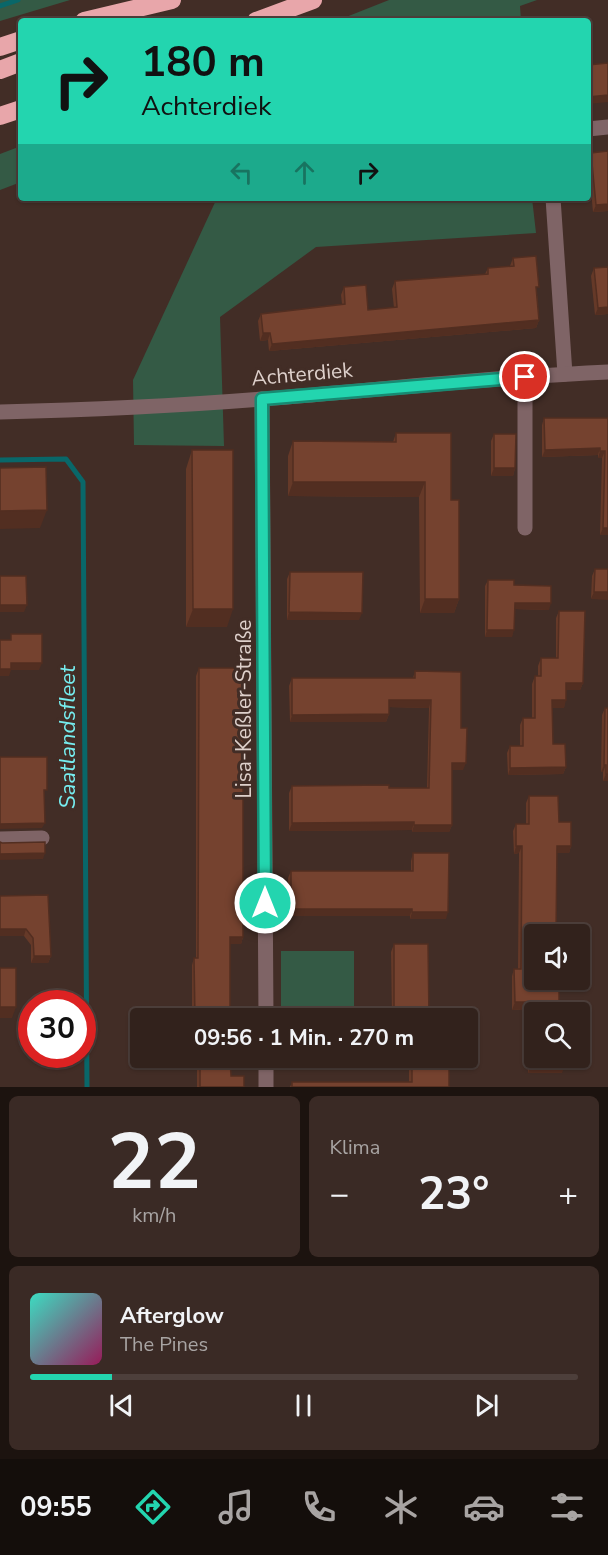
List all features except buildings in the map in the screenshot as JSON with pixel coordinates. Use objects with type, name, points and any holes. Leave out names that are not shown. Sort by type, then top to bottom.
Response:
[{"type":"highway","points":[[97,18],[172,0]]},
{"type":"highway","points":[[140,18],[188,0]]},
{"type":"highway","points":[[264,18],[313,0]]},
{"type":"highway","points":[[0,47],[18,41]]},
{"type":"highway","points":[[0,70],[18,63]]},
{"type":"street","points":[[591,129],[608,127]]},
{"type":"street","points":[[552,201],[565,374]]},
{"type":"street","name":"Achterdiek","points":[[0,412],[105,410],[608,372]]},
{"type":"street","points":[[525,377],[525,528]]},
{"type":"street","name":"Lisa-Keßler-Straße","points":[[262,399],[266,1008]]},
{"type":"street","points":[[0,838],[42,838]]},
{"type":"street","points":[[266,1068],[266,1087]]},
{"type":"green space","points":[[0,0],[70,0],[0,21]]},
{"type":"green space","points":[[389,0],[537,0],[520,6],[521,18],[344,18]]},
{"type":"green space","points":[[18,147],[18,183],[0,190],[0,154]]},
{"type":"green space","points":[[216,201],[532,201],[536,233],[316,247],[220,317],[224,446],[134,445],[133,380]]},
{"type":"green space","points":[[281,951],[354,951],[354,1008],[281,1008]]},
{"type":"waterway","points":[[0,6],[18,0]]},
{"type":"waterway","name":"Saatlandsfleet","points":[[0,460],[66,459],[83,482],[87,1087]]},
{"type":"route","points":[[265,903],[262,399],[525,377]]}]
